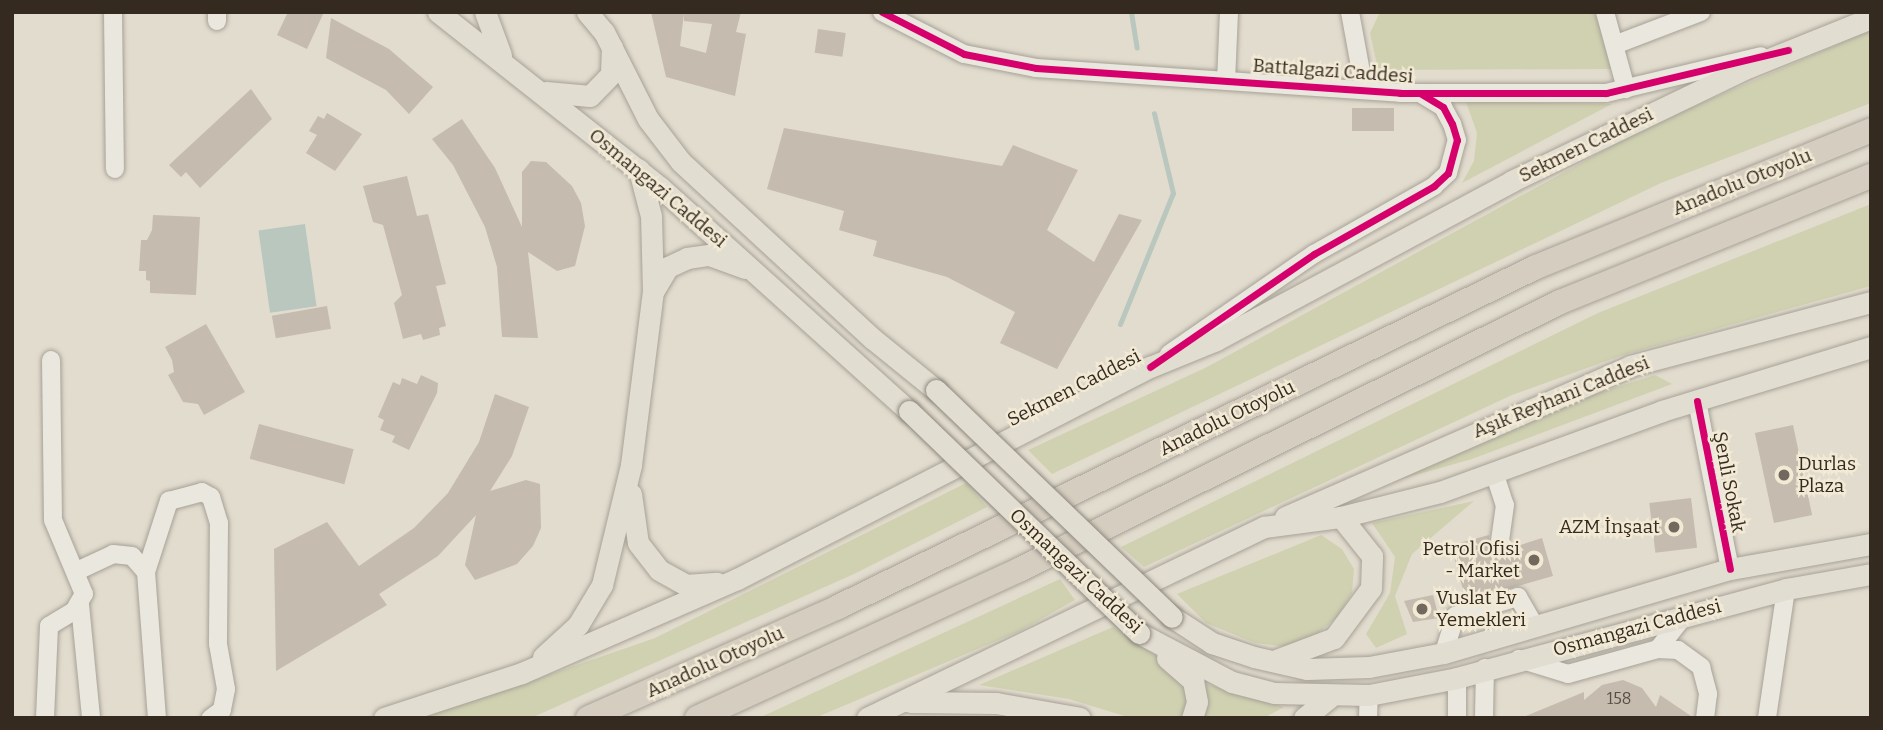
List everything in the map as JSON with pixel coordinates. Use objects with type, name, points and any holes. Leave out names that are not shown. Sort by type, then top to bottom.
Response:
[{"type":"highway","name":"Anadolu Otoyolu","points":[[588,718],[863,595],[1536,267],[1871,130]]},
{"type":"highway","name":"Anadolu Otoyolu","points":[[697,718],[1006,576],[1560,302],[1871,176]]},
{"type":"main road","name":"Osmangazi Caddesi","points":[[438,12],[639,170],[755,272],[909,411],[1139,633],[1232,682],[1274,693],[1330,697],[1369,695],[1457,678],[1485,668],[1786,589],[1871,574]]},
{"type":"main road","points":[[485,12],[500,54],[519,74]]},
{"type":"main road","name":"Osmangazi Caddesi","points":[[587,12],[606,30],[649,119],[681,162],[936,390],[1172,617],[1212,643],[1307,669],[1343,669],[1444,653],[1730,569],[1871,544]]},
{"type":"main road","name":"Battalgazi Caddesi","points":[[1788,50],[1871,18]]},
{"type":"main road","points":[[538,90],[565,98],[590,96],[611,74],[606,30]]},
{"type":"main road","name":"Sekmen Caddesi","points":[[384,718],[522,673],[737,579],[1150,367],[1216,340],[1512,181],[1788,50]]},
{"type":"main road","points":[[522,673],[578,625],[594,604],[631,465],[653,291],[651,216],[639,170]]},
{"type":"main road","points":[[653,291],[668,267],[687,258],[709,255],[755,272]]},
{"type":"main road","name":"Aşık Reyhani Caddesi","points":[[867,718],[904,710],[1264,527],[1630,366],[1871,302]]},
{"type":"main road","name":"Aşık Reyhani Caddesi","points":[[1264,527],[1341,517],[1494,472],[1697,401],[1871,347]]},
{"type":"main road","points":[[631,465],[634,526],[638,543],[659,570],[686,585],[737,579]]},
{"type":"main road","points":[[1276,660],[1334,638],[1371,588],[1372,556],[1341,517]]},
{"type":"main road","points":[[1139,633],[1193,681],[1197,702],[1192,718]]},
{"type":"main road","points":[[1466,647],[1485,668]]},
{"type":"main road","points":[[1457,678],[1466,647]]},
{"type":"main road","points":[[1304,718],[1330,697]]},
{"type":"main road","points":[[904,710],[996,703],[1080,718]]},
{"type":"street","points":[[113,12],[115,169]]},
{"type":"street","name":"Battalgazi Caddesi","points":[[883,12],[976,57],[1069,72],[1364,88],[1400,93],[1574,95],[1626,89],[1788,50]]},
{"type":"street","points":[[1226,81],[1229,12]]},
{"type":"street","points":[[1605,12],[1617,44],[1626,89]]},
{"type":"street","points":[[1617,44],[1701,12]]},
{"type":"street","points":[[1352,14],[1364,88]]},
{"type":"street","points":[[1150,367],[1314,254],[1434,186],[1448,173],[1457,140],[1443,107],[1426,94],[1400,93]]},
{"type":"street","points":[[51,360],[53,520],[83,584],[80,605],[91,718]]},
{"type":"street","name":"Şenli Sokak","points":[[1697,401],[1730,569]]},
{"type":"street","points":[[1494,472],[1505,505],[1500,541]]},
{"type":"street","points":[[157,718],[146,572],[169,501],[202,492],[211,497],[219,523],[218,644],[226,689],[222,710],[211,718]]},
{"type":"street","points":[[77,570],[113,554],[132,556],[146,572]]},
{"type":"street","points":[[1767,718],[1786,589]]},
{"type":"street","points":[[1444,653],[1455,615],[1517,597],[1535,626]]},
{"type":"street","points":[[46,718],[49,626],[80,605]]},
{"type":"street","points":[[1658,649],[1684,615]]},
{"type":"street","points":[[1519,659],[1568,674],[1658,649],[1678,650],[1701,667],[1708,694],[1705,718]]},
{"type":"street","points":[[1484,718],[1485,668]]},
{"type":"street","points":[[1457,678],[1457,718]]},
{"type":"street","points":[[1368,718],[1369,695]]},
{"type":"green space","points":[[1380,12],[1595,12],[1614,69],[1378,70],[1370,33]]},
{"type":"green space","points":[[1871,30],[1871,103],[1661,183],[1052,474],[1028,450],[1205,368],[1651,125]]},
{"type":"green space","points":[[1466,102],[1612,104],[1462,183],[1474,161],[1477,133]]},
{"type":"green space","points":[[1871,204],[1871,286],[1626,354],[1512,395],[1144,567],[1121,547],[1598,313]]},
{"type":"green space","points":[[1655,375],[1672,384],[1472,459],[1384,484],[1536,413]]},
{"type":"green space","points":[[966,483],[987,507],[854,574],[531,718],[423,718],[655,638]]},
{"type":"green space","points":[[1474,501],[1412,554],[1395,596],[1407,634],[1376,648],[1366,634],[1390,593],[1395,557],[1372,523]]},
{"type":"green space","points":[[1321,535],[1342,549],[1354,569],[1352,593],[1338,616],[1315,636],[1288,647],[1255,643],[1206,623],[1177,594]]},
{"type":"green space","points":[[1060,579],[1075,600],[1020,631],[815,718],[759,718]]},
{"type":"green space","points":[[1113,627],[1181,672],[1191,700],[1183,718],[1131,718],[1069,699],[979,685]]},
{"type":"green space","points":[[1206,684],[1284,707],[1264,718],[1204,718]]},
{"type":"shaded area","points":[[305,224],[317,306],[270,313],[258,231]]},
{"type":"building","points":[[288,12],[324,12],[307,49],[277,35]]},
{"type":"building","points":[[651,12],[741,12],[736,32],[746,34],[735,96],[666,77]],"holes":[[[684,13],[684,21],[712,24],[706,53],[680,46]]]},
{"type":"building","points":[[331,18],[389,49],[433,87],[409,114],[386,90],[326,58]]},
{"type":"building","points":[[818,29],[846,33],[842,57],[815,53]]},
{"type":"building","points":[[251,89],[272,119],[200,188],[186,172],[181,177],[169,165]]},
{"type":"building","points":[[1352,108],[1394,108],[1394,131],[1352,131]]},
{"type":"building","points":[[327,113],[362,134],[335,171],[306,153],[317,135],[309,131],[318,116],[324,119]]},
{"type":"building","points":[[462,119],[495,168],[522,227],[522,172],[531,161],[546,162],[572,186],[581,203],[585,226],[575,266],[557,271],[528,252],[538,338],[502,337],[497,267],[485,227],[453,165],[432,139]]},
{"type":"building","points":[[784,128],[1002,166],[1013,145],[1078,170],[1047,230],[1094,262],[1119,214],[1142,220],[1057,369],[1000,343],[1015,312],[947,277],[873,256],[877,241],[839,230],[844,211],[767,189]]},
{"type":"building","points":[[407,176],[417,216],[428,214],[446,284],[436,286],[446,326],[439,328],[440,335],[423,340],[421,334],[403,339],[394,303],[402,295],[383,225],[373,222],[363,186]]},
{"type":"building","points":[[153,215],[200,217],[196,295],[150,293],[150,281],[146,280],[146,271],[139,271],[141,240],[147,240],[152,230]]},
{"type":"building","points":[[327,306],[331,329],[276,338],[272,316]]},
{"type":"building","points":[[206,324],[245,392],[204,415],[198,404],[183,402],[168,375],[174,372],[172,360],[165,347]]},
{"type":"building","points":[[421,375],[438,383],[437,393],[409,450],[392,442],[395,436],[380,430],[384,420],[378,417],[393,382],[400,385],[402,378],[417,384]]},
{"type":"building","points":[[495,394],[529,407],[512,456],[490,491],[526,480],[540,484],[541,528],[533,546],[517,564],[475,580],[465,565],[476,515],[438,556],[379,594],[387,605],[276,671],[274,549],[327,522],[359,566],[414,528],[448,493],[479,442]]},
{"type":"building","points":[[259,424],[354,449],[344,484],[250,459]]},
{"type":"building","name":"Durlas Plaza","points":[[1793,425],[1812,515],[1774,523],[1755,433]]},
{"type":"building","name":"AZM İnşaat","points":[[1691,498],[1697,548],[1655,553],[1649,503]]},
{"type":"building","points":[[1489,535],[1490,546],[1499,552],[1542,538],[1553,576],[1466,601],[1451,545]]},
{"type":"building","name":"Vuslat Ev Yemekleri","points":[[1433,595],[1439,618],[1413,622],[1404,601]]},
{"type":"building","points":[[1623,680],[1642,688],[1656,707],[1660,695],[1694,718],[1521,718],[1584,692],[1584,700],[1602,685]]},
{"type":"waterway","points":[[1131,12],[1137,48]]},
{"type":"waterway","points":[[1120,324],[1173,193],[1154,113]]},
{"type":"cycle path","points":[[882,12],[964,54],[1036,68],[1400,93],[1606,93],[1788,50]]},
{"type":"cycle path","points":[[1150,367],[1314,254],[1434,186],[1448,173],[1457,140],[1452,124],[1443,107],[1421,94]]},
{"type":"cycle path","points":[[1697,401],[1730,569]]},
{"type":"place","name":"Durlas Plaza","points":[[1784,475]]},
{"type":"place","name":"AZM İnşaat","points":[[1674,527]]},
{"type":"place","name":"Petrol Ofisi - Market","points":[[1534,560]]},
{"type":"place","name":"Vuslat Ev Yemekleri","points":[[1422,609]]}]
